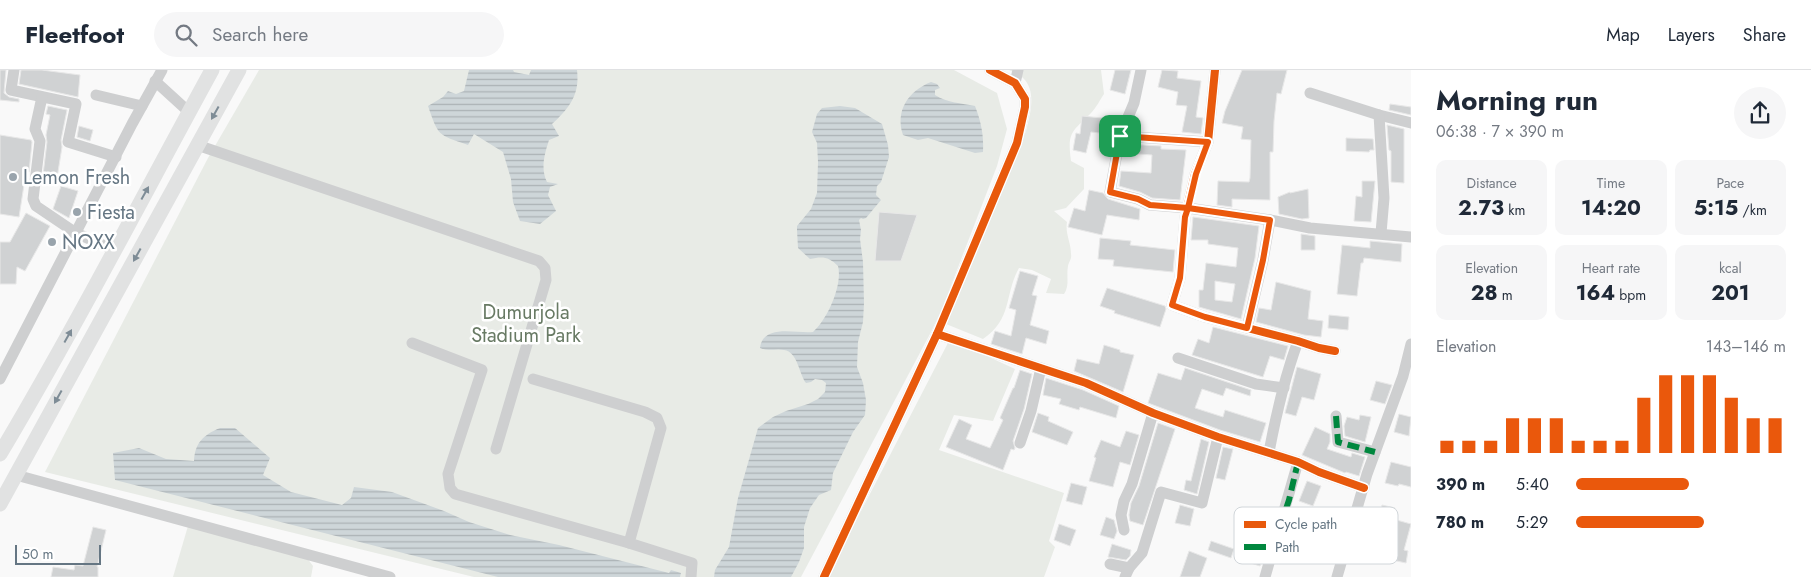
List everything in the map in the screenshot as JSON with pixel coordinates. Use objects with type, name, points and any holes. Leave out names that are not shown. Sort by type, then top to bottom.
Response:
[{"type":"main road","points":[[0,454],[44,379],[212,70]]},
{"type":"main road","points":[[0,504],[238,70]]},
{"type":"street","points":[[14,70],[11,90],[76,104],[68,142],[116,157]]},
{"type":"street","points":[[0,379],[162,70]]},
{"type":"street","points":[[824,577],[937,334],[1017,143],[1025,99],[1015,83],[990,70]]},
{"type":"street","points":[[1015,83],[1018,70]]},
{"type":"street","points":[[1141,70],[1134,103],[1120,136],[1110,192],[1138,199],[1150,205],[1188,208],[1310,228],[1411,237]]},
{"type":"street","points":[[1215,70],[1208,142],[1196,174],[1185,217],[1180,278],[1172,305],[1205,317],[1335,351]]},
{"type":"street","points":[[155,82],[189,112]]},
{"type":"street","points":[[1310,93],[1411,123]]},
{"type":"street","points":[[96,95],[142,106]]},
{"type":"street","points":[[42,97],[35,129],[40,141],[33,198],[36,206],[76,233],[114,250]]},
{"type":"street","points":[[1379,115],[1384,198],[1381,233]]},
{"type":"street","points":[[1120,136],[1208,142]]},
{"type":"street","points":[[197,146],[539,262],[545,268],[546,280],[496,449]]},
{"type":"street","points":[[1247,328],[1270,220]]},
{"type":"street","points":[[937,334],[1086,383],[1153,413],[1218,438],[1269,452],[1364,488]]},
{"type":"street","points":[[1269,452],[1275,419],[1298,341]]},
{"type":"street","points":[[412,343],[482,370],[448,474],[450,488],[455,494],[629,543],[692,563],[691,577]]},
{"type":"street","points":[[1358,507],[1367,474],[1403,376],[1411,344]]},
{"type":"street","points":[[1178,358],[1256,384],[1284,388]]},
{"type":"street","points":[[1020,443],[1031,411],[1041,368]]},
{"type":"street","points":[[533,379],[645,412],[657,418],[661,428],[629,543]]},
{"type":"street","points":[[1124,530],[1121,515],[1124,501],[1132,484],[1153,413]]},
{"type":"street","points":[[1336,416],[1338,442],[1375,452]]},
{"type":"street","points":[[1110,564],[1127,572],[1142,553],[1161,492],[1202,503],[1218,438]]},
{"type":"street","points":[[1285,507],[1298,462]]},
{"type":"street","points":[[16,475],[390,577]]},
{"type":"street","points":[[1265,577],[1269,564]]},
{"type":"street","points":[[1337,577],[1341,564]]},
{"type":"green space","name":"Dumurjola Stadium Park","points":[[259,70],[954,70],[997,93],[1007,129],[997,166],[942,309],[801,577],[474,577],[45,472],[208,158]]},
{"type":"green space","points":[[1009,70],[1101,70],[1104,94],[1093,111],[1072,133],[1070,144],[1071,161],[1084,168],[1084,189],[1066,208],[1054,211],[1067,222],[1071,259],[1068,266],[1066,291],[1064,294],[1046,293],[1051,279],[1032,270],[1019,268],[1014,278],[1004,315],[993,331],[983,339],[946,324],[1028,125],[1031,103],[1030,90],[1023,78]]},
{"type":"green space","points":[[950,339],[1015,369],[993,421],[954,415],[939,450],[1064,493],[1049,541],[1055,547],[1044,577],[827,577]]},
{"type":"green space","points":[[188,526],[307,558],[313,566],[311,577],[173,577]]},
{"type":"shaded area","points":[[469,70],[513,70],[514,72],[529,75],[531,70],[577,70],[575,94],[564,112],[552,124],[559,136],[549,140],[544,161],[547,182],[558,184],[550,187],[548,195],[556,211],[540,224],[520,221],[513,202],[511,179],[503,152],[474,134],[468,145],[450,139],[437,129],[428,106],[443,97],[448,91],[456,94],[464,91]]},
{"type":"shaded area","points":[[931,82],[937,84],[940,88],[935,90],[935,95],[940,98],[975,106],[982,129],[983,152],[975,153],[928,138],[918,140],[903,135],[901,118],[905,103],[916,91]]},
{"type":"shaded area","points":[[840,106],[855,108],[882,124],[888,145],[889,157],[881,182],[877,186],[876,195],[881,200],[866,218],[859,220],[864,303],[863,322],[858,342],[857,367],[863,383],[866,400],[865,415],[853,432],[833,473],[831,490],[819,495],[810,508],[804,527],[804,548],[791,577],[714,577],[715,570],[729,547],[738,498],[758,428],[773,417],[818,399],[825,392],[826,383],[822,380],[815,379],[806,383],[795,359],[789,352],[760,348],[762,340],[774,332],[813,332],[824,319],[833,302],[838,283],[838,266],[826,258],[810,259],[798,248],[797,226],[811,209],[817,193],[817,143],[812,132],[817,114],[822,108]]},
{"type":"shaded area","points":[[220,428],[235,428],[270,458],[263,475],[291,492],[342,505],[351,498],[354,487],[392,492],[469,522],[510,535],[559,545],[669,573],[671,570],[681,573],[680,577],[498,577],[115,480],[113,453],[139,448],[166,459],[194,461],[196,449],[201,440]]},
{"type":"building","points":[[0,70],[6,70],[4,93],[9,97],[19,99],[19,102],[0,100]]},
{"type":"building","points":[[21,70],[42,70],[80,75],[78,97],[19,84]]},
{"type":"building","points":[[1115,70],[1131,70],[1125,94],[1110,90]]},
{"type":"building","points":[[1162,70],[1178,71],[1177,78],[1201,81],[1196,117],[1203,118],[1201,134],[1182,132],[1187,106],[1176,105],[1178,92],[1158,87]]},
{"type":"building","points":[[1242,70],[1287,70],[1281,94],[1277,93],[1273,152],[1270,152],[1270,200],[1232,199],[1232,207],[1217,205],[1218,181],[1249,182],[1251,140],[1241,139],[1243,127],[1222,123]]},
{"type":"building","points":[[1390,104],[1411,107],[1411,115],[1389,110]]},
{"type":"building","points":[[48,106],[67,110],[61,140],[62,147],[57,178],[43,175],[47,142],[46,135],[50,115],[46,114]]},
{"type":"building","points":[[1082,116],[1102,118],[1100,133],[1091,132],[1086,153],[1073,150],[1076,133],[1080,134]]},
{"type":"building","points":[[1387,125],[1404,129],[1404,183],[1391,182],[1391,151],[1389,150]]},
{"type":"building","points":[[79,126],[93,130],[90,141],[77,137]]},
{"type":"building","name":"Lemon Fresh","points":[[0,135],[31,140],[32,142],[29,172],[26,172],[19,217],[0,214]]},
{"type":"building","points":[[1346,138],[1373,139],[1374,150],[1369,152],[1346,151]]},
{"type":"building","points":[[1126,144],[1186,150],[1180,200],[1152,198],[1140,192],[1119,186],[1121,171],[1151,173],[1152,155],[1125,153]]},
{"type":"building","points":[[1362,181],[1375,181],[1371,222],[1354,221],[1356,196],[1362,197]]},
{"type":"building","points":[[61,186],[78,191],[69,218],[53,209]]},
{"type":"building","points":[[1308,189],[1309,218],[1302,219],[1279,214],[1278,197],[1290,192]]},
{"type":"building","points":[[1089,190],[1103,193],[1108,199],[1140,209],[1139,220],[1107,215],[1102,235],[1068,227],[1074,208],[1085,211]]},
{"type":"building","points":[[879,212],[917,215],[901,261],[875,261]]},
{"type":"building","points":[[26,213],[50,226],[25,271],[17,267],[16,284],[0,284],[0,242],[10,242]]},
{"type":"building","points":[[1193,217],[1259,226],[1255,258],[1241,319],[1199,307],[1199,290],[1203,290],[1206,263],[1236,267],[1238,248],[1208,244],[1208,240],[1191,240]],"holes":[[[1215,281],[1235,284],[1232,302],[1215,300]]]},
{"type":"building","points":[[1301,234],[1315,236],[1315,250],[1301,250]]},
{"type":"building","points":[[1100,238],[1131,241],[1130,245],[1175,250],[1173,272],[1113,266],[1114,260],[1098,259]]},
{"type":"building","points":[[1370,241],[1402,244],[1401,262],[1364,258],[1363,263],[1361,263],[1357,296],[1337,294],[1342,245],[1370,248]]},
{"type":"building","points":[[1020,271],[1038,276],[1032,295],[1037,296],[1030,325],[1049,331],[1046,344],[1026,338],[1022,354],[991,344],[995,331],[1011,336],[1016,310],[1009,308]]},
{"type":"building","points":[[1276,282],[1311,291],[1308,319],[1323,321],[1321,337],[1304,335],[1256,322],[1259,308],[1271,310]]},
{"type":"building","points":[[1107,288],[1165,306],[1166,309],[1160,327],[1114,313],[1115,311],[1100,306]]},
{"type":"building","points":[[1329,315],[1349,317],[1348,330],[1328,328]]},
{"type":"building","points":[[1213,327],[1288,346],[1284,360],[1270,356],[1263,377],[1192,355],[1198,339],[1209,343]]},
{"type":"building","points":[[1104,345],[1120,350],[1120,352],[1134,355],[1123,392],[1074,371],[1077,359],[1099,364]]},
{"type":"building","points":[[1297,367],[1321,374],[1314,400],[1302,397],[1296,416],[1285,413]]},
{"type":"building","points":[[1185,368],[1251,390],[1250,396],[1226,388],[1223,396],[1202,389],[1195,408],[1223,417],[1225,410],[1266,423],[1260,442],[1220,430],[1148,403],[1158,373],[1181,380]]},
{"type":"building","points":[[1020,370],[1032,374],[1024,409],[1013,441],[1015,448],[1014,450],[1011,449],[1003,470],[946,447],[959,419],[972,425],[966,439],[990,448],[1003,420],[1000,418]]},
{"type":"building","points":[[1046,378],[1083,390],[1119,406],[1116,418],[1080,407],[1079,410],[1059,404],[1061,399],[1043,395]]},
{"type":"building","points":[[1376,381],[1392,385],[1385,404],[1370,400]]},
{"type":"building","points":[[1038,413],[1049,417],[1048,421],[1073,432],[1067,445],[1032,432]]},
{"type":"building","points":[[1399,414],[1411,417],[1409,436],[1394,432]]},
{"type":"building","points":[[1360,415],[1371,417],[1365,442],[1345,436],[1344,426],[1347,417],[1359,420]]},
{"type":"building","points":[[1158,423],[1175,429],[1143,525],[1130,521],[1129,515],[1131,503],[1139,486]]},
{"type":"building","points":[[1315,427],[1330,434],[1330,442],[1327,449],[1351,457],[1352,453],[1365,457],[1359,476],[1345,473],[1302,455]]},
{"type":"building","points":[[1126,431],[1139,435],[1130,465],[1120,462],[1113,487],[1089,481],[1096,458],[1094,457],[1101,440],[1120,447]]},
{"type":"building","points":[[1201,439],[1209,442],[1197,494],[1184,490],[1186,480],[1191,481]]},
{"type":"building","points":[[1223,447],[1233,449],[1225,480],[1216,478]]},
{"type":"building","points":[[1391,462],[1411,467],[1411,487],[1385,483]]},
{"type":"building","points":[[1307,481],[1321,486],[1313,506],[1299,501]]},
{"type":"building","points":[[1071,483],[1087,487],[1082,505],[1066,501]]},
{"type":"building","points":[[1180,505],[1194,509],[1190,526],[1175,523]]},
{"type":"building","points":[[1106,517],[1114,520],[1117,531],[1114,539],[1100,535]]},
{"type":"building","points":[[1398,520],[1411,524],[1404,550],[1408,551],[1406,563],[1398,561]]},
{"type":"building","points":[[1059,524],[1076,530],[1070,546],[1054,540]]},
{"type":"building","points":[[93,527],[106,530],[97,567],[98,577],[51,577],[53,567],[74,570],[75,565],[83,566]]},
{"type":"building","points":[[1211,541],[1234,549],[1231,558],[1208,550]]},
{"type":"building","points":[[1112,544],[1131,550],[1130,556],[1126,560],[1108,557]]},
{"type":"building","points":[[1189,551],[1207,558],[1200,577],[1180,577]]},
{"type":"marked path","points":[[1336,416],[1338,442],[1375,452]]},
{"type":"marked path","points":[[1287,507],[1298,462]]},
{"type":"cycle path","points":[[824,577],[937,334],[1017,143],[1025,99],[1015,83],[990,70]]},
{"type":"cycle path","points":[[1215,70],[1208,142],[1195,174],[1185,217],[1180,278],[1172,305],[1205,317],[1335,351]]},
{"type":"cycle path","points":[[937,334],[1086,383],[1153,413],[1218,437],[1298,462],[1319,472],[1364,488]]},
{"type":"place","name":"Lemon Fresh","points":[[13,177]]},
{"type":"place","name":"Fiesta","points":[[77,212]]},
{"type":"place","name":"NOXX","points":[[52,242]]},
{"type":"route","points":[[1120,136],[1110,192],[1138,199],[1150,205],[1188,208],[1185,217],[1180,278],[1172,305],[1205,317],[1247,328],[1270,220],[1188,208],[1196,174],[1208,142],[1120,136]]}]
